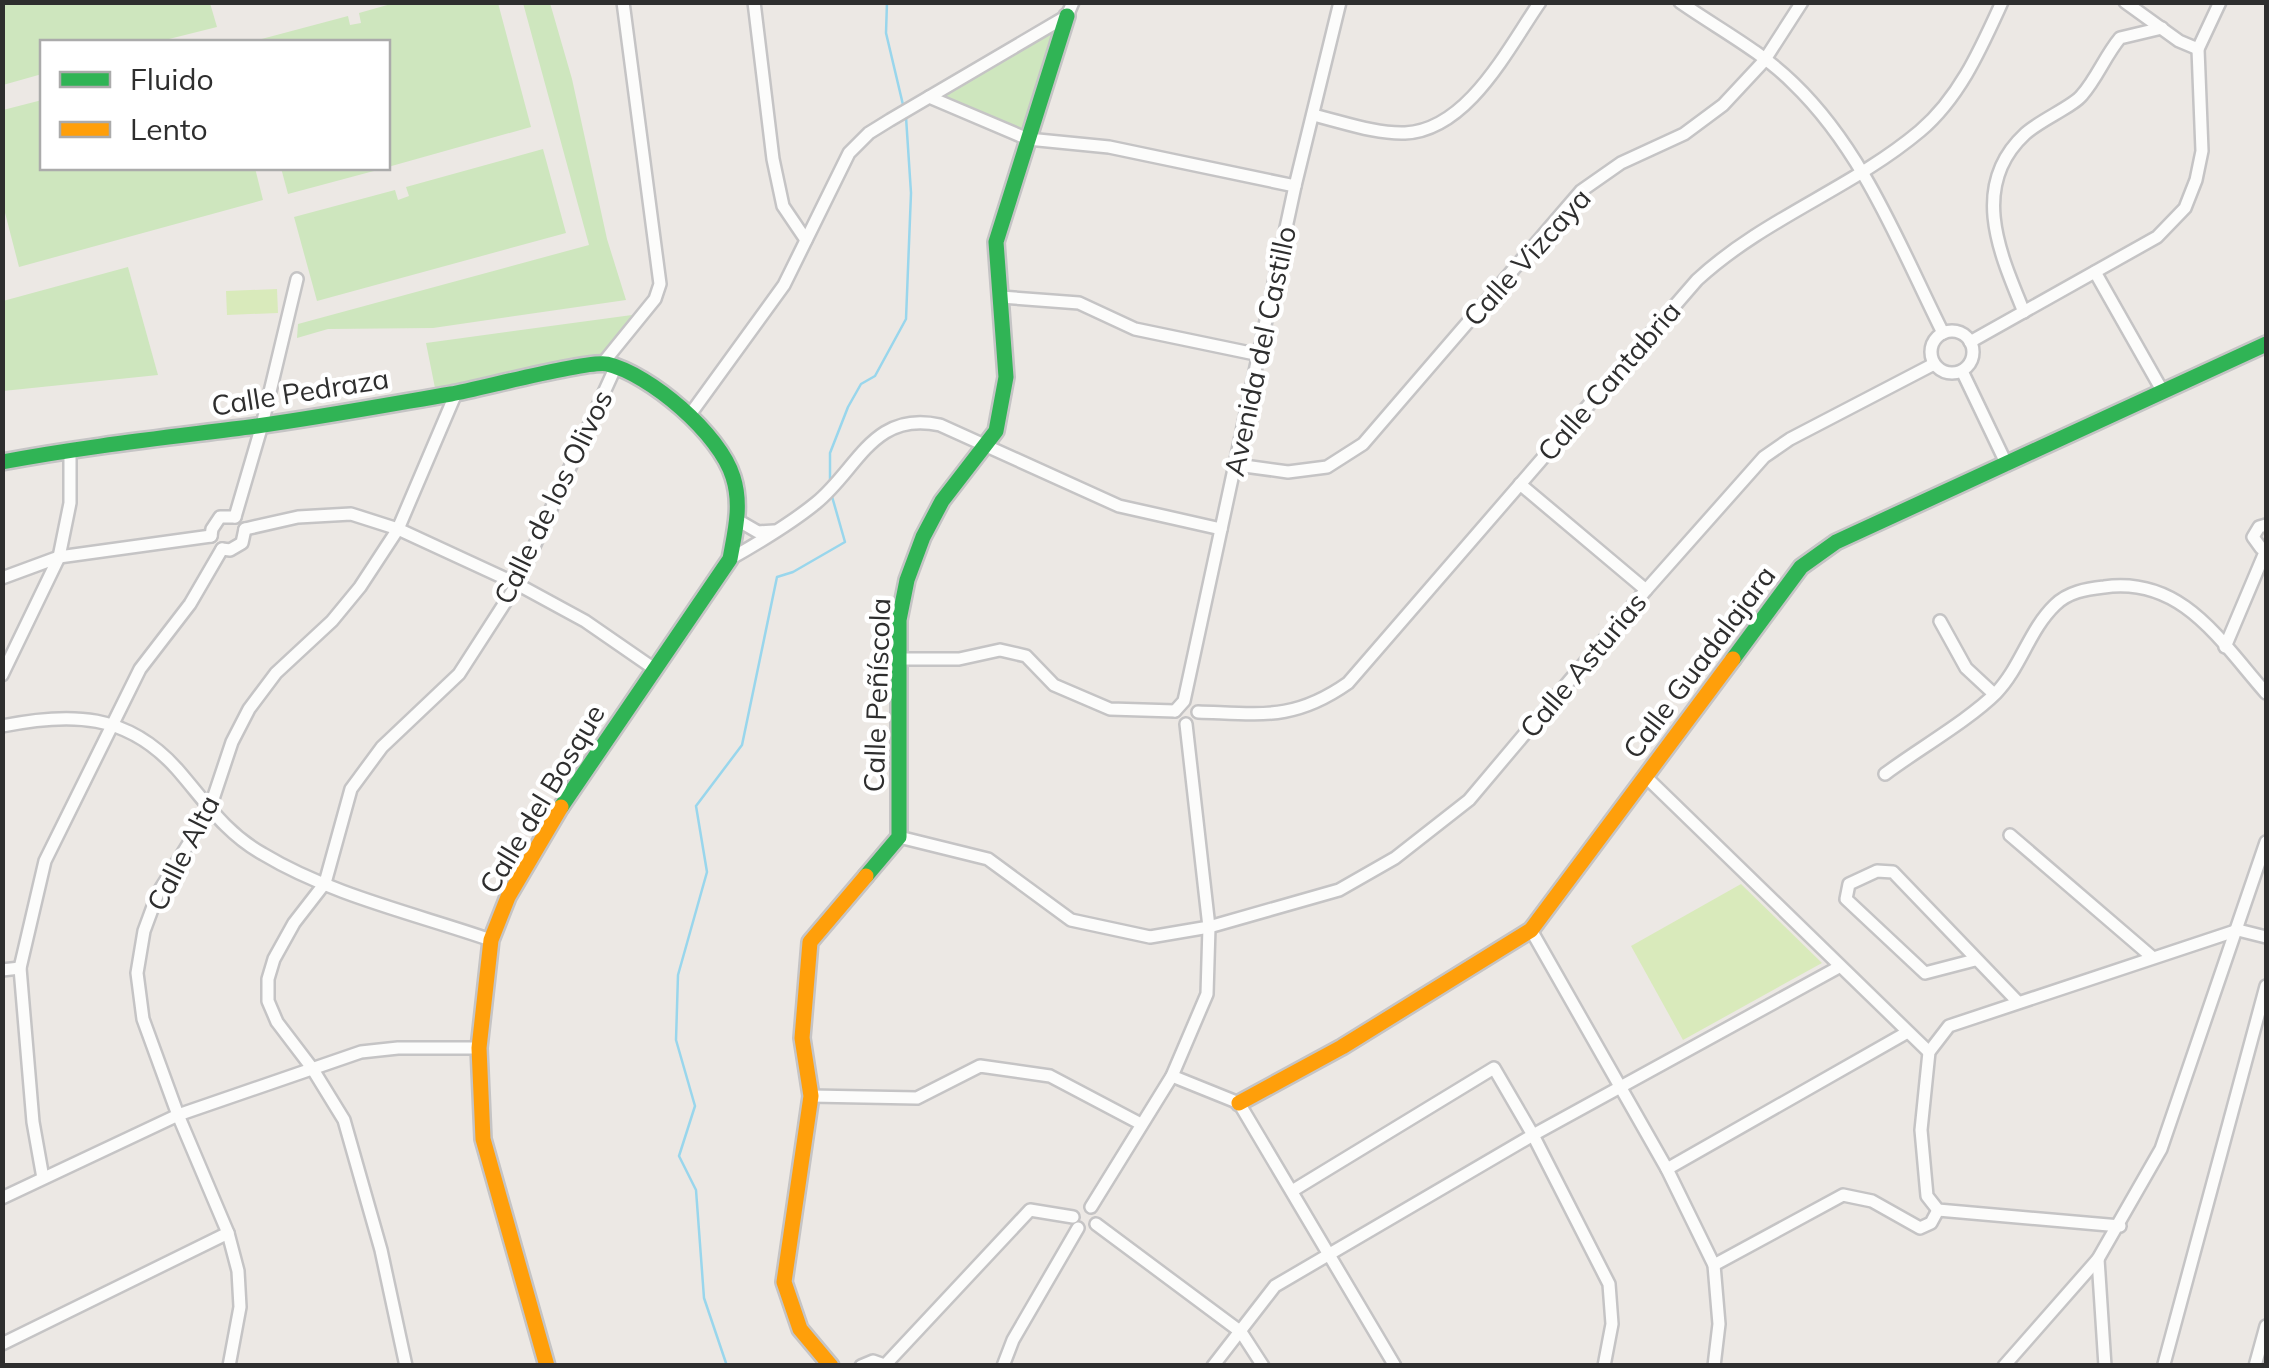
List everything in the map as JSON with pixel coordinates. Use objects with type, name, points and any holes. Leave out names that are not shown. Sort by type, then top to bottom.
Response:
[{"type":"street","name":"Calle de los Olivos","points":[[406,1366],[381,1250],[344,1120],[277,1022],[268,1000],[268,979],[294,923],[325,883],[351,789],[382,748],[459,674],[517,584],[609,364],[655,300],[660,284],[623,2]]},
{"type":"street","points":[[754,2],[773,159],[783,206],[806,240]]},
{"type":"street","name":"Avenida del Castillo","points":[[1180,706],[1340,2]]},
{"type":"street","points":[[1314,115],[1407,133],[1440,125],[1469,102],[1540,2]]},
{"type":"street","points":[[1680,2],[1791,80],[1836,128],[1943,333]]},
{"type":"street","name":"Calle Vizcaya","points":[[1237,465],[1288,472],[1327,467],[1363,444],[1581,191],[1621,163],[1700,123],[1723,105],[1764,60],[1802,2]]},
{"type":"street","name":"Calle Cantabria","points":[[1198,712],[1282,714],[1321,702],[1348,682],[1710,268],[1776,220],[1862,172],[1922,129],[1972,69],[2002,2]]},
{"type":"street","points":[[2125,2],[2198,49]]},
{"type":"street","points":[[1970,342],[2157,237],[2185,208],[2202,152],[2198,49],[2220,2]]},
{"type":"street","points":[[689,416],[784,286],[849,153],[890,120],[1070,7]]},
{"type":"street","name":"Calle Peñíscola","points":[[898,837],[898,659],[902,606],[923,537],[942,502],[996,431],[1006,377],[996,242],[1070,7]]},
{"type":"street","points":[[2024,312],[1992,224],[1995,191],[2005,164],[2021,137],[2046,116],[2080,99],[2120,38],[2162,28]]},
{"type":"street","points":[[929,97],[1028,139],[1109,147],[1296,186]]},
{"type":"street","points":[[2095,272],[2163,392]]},
{"type":"street","points":[[234,517],[262,425],[297,279]]},
{"type":"street","points":[[1001,297],[1079,303],[1136,329],[1260,355]]},
{"type":"street","points":[[1960,332],[1970,342],[1972,360],[1962,371],[1946,372],[1934,364],[1933,344],[1943,333],[1960,332]]},
{"type":"street","name":"Calle Guadalajara","points":[[1239,1103],[1342,1047],[1532,930],[1801,567],[1836,542],[2266,344]]},
{"type":"street","name":"Calle Pedraza","points":[[2,462],[70,449],[262,425],[609,364]]},
{"type":"street","points":[[609,364],[639,376],[689,416],[726,459],[734,478],[743,538],[778,531],[818,501],[885,430],[923,421],[940,424],[1119,506],[1220,529]]},
{"type":"street","name":"Calle Asturias","points":[[898,837],[988,859],[1070,920],[1150,937],[1210,927],[1339,890],[1410,846],[1469,800],[1764,457],[1790,439],[1934,364]]},
{"type":"street","points":[[1962,371],[2006,465]]},
{"type":"street","name":"Calle Alta","points":[[229,1366],[240,1308],[238,1271],[228,1233],[143,1019],[137,973],[144,931],[158,892],[209,811],[232,742],[249,709],[276,672],[332,621],[398,529],[456,393]]},
{"type":"street","points":[[2,674],[59,558],[70,504],[70,449]]},
{"type":"street","points":[[1520,484],[1646,590]]},
{"type":"street","points":[[245,529],[298,517],[351,514],[398,529],[517,584],[585,621],[653,668]]},
{"type":"street","points":[[234,517],[245,529]]},
{"type":"street","points":[[234,517],[220,518],[212,529],[211,536],[222,549],[230,550],[242,543],[245,529]]},
{"type":"street","points":[[2225,647],[2266,549],[2260,548],[2253,537],[2259,526],[2266,525]]},
{"type":"street","points":[[2,578],[59,558],[211,536]]},
{"type":"street","name":"Calle del Bosque","points":[[546,1366],[484,1139],[478,1048],[491,940],[508,897],[538,843],[743,538]]},
{"type":"street","points":[[43,1178],[33,1122],[20,968],[45,861],[140,669],[190,604],[222,549]]},
{"type":"street","points":[[1885,774],[1994,694],[2018,665],[2038,625],[2057,602],[2082,590],[2125,584],[2158,590],[2184,605],[2266,693]]},
{"type":"street","points":[[1940,621],[1966,668],[1994,694]]},
{"type":"street","points":[[898,659],[959,658],[1000,650],[1026,656],[1054,686],[1110,709],[1194,703],[1196,719],[1186,724]]},
{"type":"street","points":[[1091,1207],[1172,1076],[1207,994],[1210,927],[1186,724],[1177,718],[1180,706]]},
{"type":"street","points":[[2,726],[49,716],[112,724],[148,743],[175,767],[236,838],[266,856],[325,883],[491,940]]},
{"type":"street","points":[[1645,776],[1929,1052]]},
{"type":"street","points":[[2010,836],[2152,957]]},
{"type":"street","points":[[831,1365],[800,1329],[784,1282],[812,1096],[802,1038],[810,942],[898,837]]},
{"type":"street","points":[[2004,1366],[2098,1259],[2162,1149],[2266,842]]},
{"type":"street","points":[[1975,960],[1925,973],[1846,899],[1848,884],[1877,871],[1893,872],[2016,1001]]},
{"type":"street","points":[[1532,930],[1667,1169],[1714,1265],[1720,1324],[1714,1366]]},
{"type":"street","points":[[2120,1226],[1938,1210],[1927,1196],[1921,1130],[1929,1052],[1948,1026],[2016,1001],[2238,930],[2266,937]]},
{"type":"street","points":[[1213,1366],[1275,1286],[1533,1135],[1839,966]]},
{"type":"street","points":[[2,970],[20,968]]},
{"type":"street","points":[[2154,1366],[2166,1365],[2266,986]]},
{"type":"street","points":[[1667,1169],[1906,1033]]},
{"type":"street","points":[[2,1198],[178,1115],[312,1068],[379,1050],[478,1048]]},
{"type":"street","points":[[812,1096],[917,1098],[980,1066],[1050,1076],[1141,1124]]},
{"type":"street","points":[[1292,1190],[1494,1068],[1609,1284],[1612,1324],[1604,1366]]},
{"type":"street","points":[[1172,1076],[1239,1103],[1394,1366]]},
{"type":"street","points":[[1714,1265],[1843,1196],[1872,1201],[1920,1228],[1931,1224],[1938,1210]]},
{"type":"street","points":[[1003,1366],[1080,1207],[1091,1207]]},
{"type":"street","points":[[861,1366],[873,1360],[887,1365],[1030,1210],[1090,1229],[1098,1216],[1091,1207]]},
{"type":"street","points":[[1096,1224],[1241,1332],[1263,1366]]},
{"type":"street","points":[[2,1344],[228,1233]]},
{"type":"street","points":[[2098,1259],[2106,1365]]},
{"type":"street","points":[[2256,1366],[2266,1326]]},
{"type":"green space","points":[[398,2],[498,3],[531,127],[390,166],[390,40],[258,40],[348,16],[350,25],[361,23],[359,13]]},
{"type":"green space","points":[[2,3],[210,3],[217,27],[165,40],[40,40],[40,75],[3,85]]},
{"type":"green space","points":[[523,3],[550,3],[572,79],[607,239],[626,300],[433,328],[328,329],[297,338],[298,324],[589,245]]},
{"type":"green space","points":[[1067,16],[1028,139],[929,97]]},
{"type":"green space","points":[[40,101],[40,170],[256,170],[263,200],[19,267],[3,205],[3,110]]},
{"type":"green space","points":[[543,149],[566,233],[317,301],[294,217],[395,190],[398,200],[409,196],[406,187]]},
{"type":"green space","points":[[282,170],[378,170],[288,194]]},
{"type":"green space","points":[[128,267],[158,375],[3,391],[3,301]]},
{"type":"green space","points":[[277,289],[278,313],[227,315],[226,291]]},
{"type":"green space","points":[[632,315],[600,356],[435,388],[426,343]]},
{"type":"green space","points":[[1741,884],[1822,963],[1683,1040],[1631,946]]},
{"type":"waterway","points":[[887,2],[886,33],[904,109]]},
{"type":"waterway","points":[[830,485],[830,453],[848,407],[861,384],[875,376],[906,319],[911,193],[906,117]]},
{"type":"waterway","points":[[727,1366],[704,1298],[696,1190],[679,1156],[695,1106],[676,1040],[678,975],[707,872],[696,806],[742,745],[777,577],[845,542],[831,493]]},
{"type":"traffic: fast","points":[[866,876],[899,837],[899,620],[907,580],[942,501],[996,431],[1006,377],[996,242],[1067,16]]},
{"type":"traffic: fast","points":[[1733,659],[1801,567],[1836,542],[2266,344]]},
{"type":"traffic: fast","points":[[2,462],[330,415],[596,364],[607,364],[643,380],[699,425],[726,460],[737,498],[730,559],[561,807]]},
{"type":"traffic: slow","points":[[1239,1103],[1342,1047],[1531,930],[1733,659]]},
{"type":"traffic: slow","points":[[547,1366],[483,1139],[479,1048],[491,940],[508,897],[561,807]]},
{"type":"traffic: slow","points":[[831,1366],[800,1329],[784,1282],[811,1096],[802,1038],[810,942],[866,876]]}]
